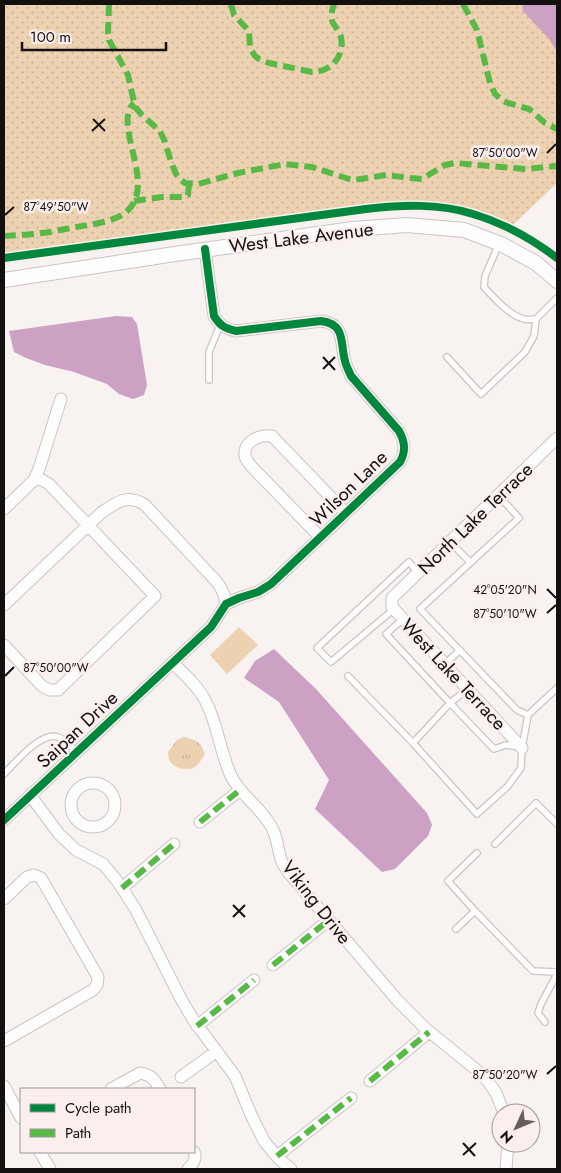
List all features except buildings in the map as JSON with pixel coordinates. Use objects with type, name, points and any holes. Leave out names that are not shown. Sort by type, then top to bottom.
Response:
[{"type":"street","name":"West Lake Avenue","points":[[4,280],[353,229],[407,225],[464,230],[499,243],[536,263],[557,281]]},
{"type":"street","points":[[205,250],[214,316],[220,324]]},
{"type":"street","name":"Wilson Lane","points":[[220,324],[224,328],[236,331],[320,321],[328,322],[339,331],[342,337],[344,361],[347,368],[399,431],[405,447],[404,455],[400,462],[271,584],[258,592],[226,604]]},
{"type":"street","points":[[4,509],[34,480],[62,399]]},
{"type":"street","points":[[320,538],[251,466],[246,459],[245,453],[249,443],[259,436],[272,436],[346,513]]},
{"type":"street","name":"North Lake Terrace","points":[[393,604],[418,573],[557,438]]},
{"type":"street","points":[[4,645],[42,686],[50,690],[58,690],[155,596],[49,484],[40,479],[34,480]]},
{"type":"street","points":[[4,605],[101,513],[123,499],[130,499],[141,503],[200,562],[222,589],[226,597],[226,604]]},
{"type":"street","name":"Saipan Drive","points":[[4,820],[211,627],[226,604]]},
{"type":"street","name":"West Lake Terrace","points":[[393,604],[403,619],[522,748]]},
{"type":"street","name":"Viking Drive","points":[[173,662],[189,678],[205,699],[216,726],[231,776],[276,834],[281,860],[288,872],[398,1001],[430,1032],[479,1072],[496,1093],[500,1103]]},
{"type":"street","points":[[200,822],[240,790]]},
{"type":"street","points":[[30,795],[67,826],[76,850],[103,864],[114,876],[136,910],[180,999],[197,1026],[235,1076],[264,1141],[276,1156],[291,1169]]},
{"type":"street","points":[[122,888],[174,844]]},
{"type":"street","points":[[4,899],[28,877],[34,875],[41,878],[98,976],[97,985],[93,990],[4,1041]]},
{"type":"street","points":[[273,965],[328,920]]},
{"type":"street","points":[[197,1026],[254,980]]},
{"type":"street","points":[[370,1082],[430,1032]]},
{"type":"street","points":[[181,1077],[217,1051]]},
{"type":"street","points":[[113,1088],[140,1073],[149,1075],[159,1088]]},
{"type":"street","points":[[4,1086],[20,1116]]},
{"type":"street","points":[[276,1156],[351,1098]]},
{"type":"street","points":[[41,1153],[50,1169]]},
{"type":"street","points":[[188,1169],[194,1162],[194,1153]]},
{"type":"street","points":[[506,1169],[507,1153]]},
{"type":"lane","points":[[499,243],[485,276],[484,287],[514,314],[524,318],[536,319]]},
{"type":"lane","points":[[447,357],[482,394],[525,352],[534,336],[536,319],[557,298]]},
{"type":"lane","points":[[209,380],[209,352],[220,324]]},
{"type":"lane","points":[[498,495],[519,518],[420,609],[517,710],[528,715]]},
{"type":"lane","points":[[450,542],[470,562]]},
{"type":"lane","points":[[393,604],[331,662],[317,648],[409,562],[418,573]]},
{"type":"lane","points":[[403,619],[386,634],[494,749],[506,745],[522,748]]},
{"type":"lane","points":[[445,664],[460,650]]},
{"type":"lane","points":[[348,676],[478,814],[508,786],[522,768],[522,748],[528,715],[557,688]]},
{"type":"lane","points":[[413,744],[450,703],[468,689]]},
{"type":"lane","points":[[4,774],[37,742],[47,736],[58,736],[77,752]]},
{"type":"lane","points":[[495,844],[536,803],[557,824]]},
{"type":"lane","points":[[477,853],[448,882],[533,970],[557,973],[538,1013],[545,1022]]},
{"type":"lane","points":[[456,929],[475,910]]},
{"type":"green space","points":[[4,4],[557,4],[557,183],[513,225],[488,215],[457,207],[417,202],[348,206],[4,254]]},
{"type":"green space","points":[[239,627],[258,645],[227,674],[210,655]]},
{"type":"green space","points":[[184,737],[198,742],[205,754],[198,765],[189,769],[177,767],[169,760],[168,752],[177,740]]},
{"type":"shaded area","points":[[522,4],[557,4],[557,51],[549,39],[523,11]]},
{"type":"shaded area","points":[[116,316],[132,317],[137,324],[147,385],[144,395],[133,399],[119,394],[107,384],[74,372],[45,365],[14,352],[9,331]]},
{"type":"shaded area","points":[[274,649],[316,689],[427,813],[432,825],[428,836],[395,869],[382,872],[315,809],[329,780],[279,702],[244,678],[255,661]]},
{"type":"marked path","points":[[109,4],[109,40],[128,75],[135,107],[160,131],[176,174],[185,183],[198,184],[238,173],[285,164],[312,167],[354,180],[386,175],[422,179],[445,165],[455,163],[526,169],[557,166]]},
{"type":"marked path","points":[[231,4],[234,15],[249,31],[250,48],[255,56],[269,63],[312,72],[331,66],[341,50],[340,35],[332,18],[334,4]]},
{"type":"marked path","points":[[463,4],[477,30],[490,83],[495,94],[503,101],[529,109],[545,123],[557,129]]},
{"type":"marked path","points":[[4,236],[46,233],[104,222],[120,216],[132,205],[137,191],[137,176],[128,127],[128,113],[134,103]]},
{"type":"marked path","points":[[134,201],[162,197],[184,197],[188,195],[189,183]]},
{"type":"marked path","points":[[200,822],[240,790]]},
{"type":"marked path","points":[[122,888],[174,844]]},
{"type":"marked path","points":[[273,965],[329,920]]},
{"type":"marked path","points":[[197,1026],[254,980]]},
{"type":"marked path","points":[[370,1081],[429,1032]]},
{"type":"marked path","points":[[277,1156],[351,1098]]},
{"type":"cycle path","points":[[4,258],[366,209],[420,206],[460,210],[495,222],[538,244],[557,258]]},
{"type":"cycle path","points":[[4,820],[211,627],[226,604],[258,592],[271,584],[402,458],[404,447],[399,431],[351,376],[345,363],[341,335],[335,326],[321,321],[236,331],[224,327],[214,316],[205,249]]}]
